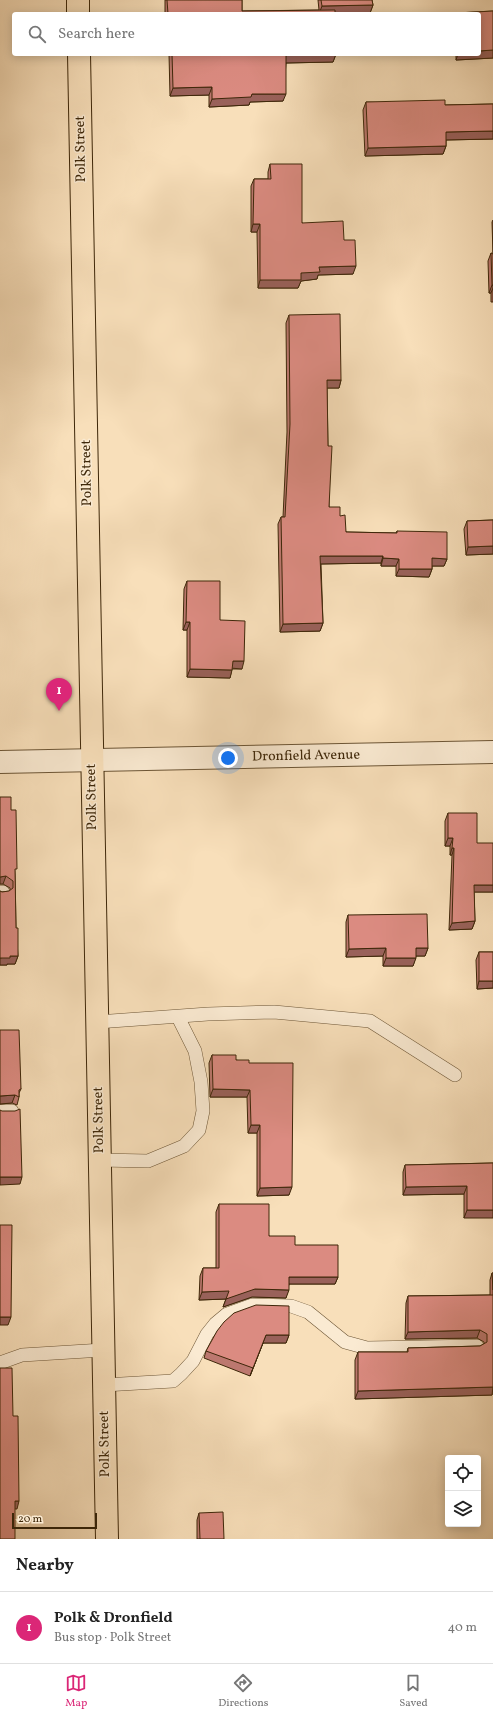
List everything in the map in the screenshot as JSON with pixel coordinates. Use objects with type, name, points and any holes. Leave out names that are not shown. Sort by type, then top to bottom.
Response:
[{"type":"main road","points":[[78,0],[78,12]]},
{"type":"main road","name":"Polk Street","points":[[79,56],[107,1539]]},
{"type":"street","name":"Dronfield Avenue","points":[[0,762],[493,752]]},
{"type":"lane","points":[[97,1022],[274,1012],[370,1021],[455,1075]]},
{"type":"lane","points":[[100,1160],[148,1161],[184,1146],[199,1130],[203,1111],[201,1082],[195,1051],[178,1017]]},
{"type":"lane","points":[[104,1385],[173,1381],[193,1361],[207,1334],[216,1324],[227,1314],[252,1305],[290,1306],[308,1312],[345,1342],[367,1348],[477,1346]]},
{"type":"lane","points":[[0,1363],[22,1355],[103,1350]]},
{"type":"building","points":[[167,0],[242,0],[242,11],[335,10],[335,12],[168,12]]},
{"type":"building","points":[[321,0],[372,0],[373,5],[322,6]]},
{"type":"building","points":[[493,11],[493,50],[481,51],[481,12],[475,12]]},
{"type":"building","points":[[172,56],[286,56],[286,94],[252,94],[251,97],[212,99],[212,87],[173,88]]},
{"type":"building","points":[[445,100],[445,105],[493,104],[493,131],[446,132],[446,146],[368,148],[366,102]]},
{"type":"building","points":[[270,164],[302,164],[302,223],[343,221],[344,240],[355,240],[356,266],[319,267],[320,272],[301,273],[301,280],[260,280],[260,224],[253,224],[254,179],[271,179]]},
{"type":"building","points":[[491,253],[493,254],[493,285],[492,285]]},
{"type":"building","points":[[340,314],[341,380],[327,380],[328,446],[332,446],[329,507],[340,507],[340,516],[345,515],[346,532],[447,532],[447,559],[432,558],[432,569],[399,569],[399,559],[383,558],[383,556],[320,556],[323,623],[283,624],[281,517],[285,517],[290,424],[289,315]]},
{"type":"building","points":[[493,520],[493,546],[468,547],[467,521]]},
{"type":"building","points":[[187,581],[220,581],[220,620],[245,621],[244,661],[233,661],[232,670],[190,669],[190,622],[186,622]]},
{"type":"building","points":[[0,797],[11,797],[11,810],[16,810],[17,869],[15,869],[18,956],[10,956],[10,958],[0,958],[0,891],[9,891],[13,888],[13,881],[6,876],[0,877]]},
{"type":"building","points":[[448,813],[477,813],[477,843],[493,843],[493,885],[474,885],[475,921],[452,923],[454,848],[452,848],[453,838],[448,838]]},
{"type":"building","points":[[427,914],[428,948],[416,948],[416,958],[386,958],[386,948],[349,949],[348,915]]},
{"type":"building","points":[[479,952],[493,952],[493,981],[479,981]]},
{"type":"building","points":[[0,1030],[19,1030],[21,1089],[19,1090],[19,1097],[15,1095],[0,1096]]},
{"type":"building","points":[[212,1055],[236,1055],[236,1060],[249,1060],[249,1063],[293,1063],[292,1187],[260,1188],[260,1125],[251,1125],[250,1090],[213,1089]]},
{"type":"building","points":[[20,1109],[22,1177],[0,1177],[0,1110],[15,1111]]},
{"type":"building","points":[[493,1163],[493,1210],[467,1210],[467,1186],[406,1187],[405,1165]]},
{"type":"building","points":[[219,1204],[269,1204],[269,1236],[295,1236],[295,1245],[338,1245],[338,1277],[289,1277],[289,1290],[255,1289],[226,1299],[229,1291],[202,1292],[203,1268],[219,1268]]},
{"type":"building","points":[[0,1225],[12,1225],[11,1317],[0,1317]]},
{"type":"building","points":[[493,1295],[493,1387],[358,1391],[358,1352],[408,1352],[408,1348],[480,1346],[487,1342],[487,1334],[480,1330],[408,1332],[408,1296]]},
{"type":"building","points":[[256,1305],[289,1306],[289,1335],[266,1335],[253,1368],[206,1351],[217,1331],[224,1322],[234,1313]]},
{"type":"building","points":[[0,1368],[12,1368],[13,1416],[18,1416],[19,1501],[15,1501],[15,1539],[0,1539]]},
{"type":"building","points":[[223,1512],[224,1539],[200,1539],[199,1513]]},
{"type":"place","name":"Polk & Dronfield","points":[[59,711]]}]
